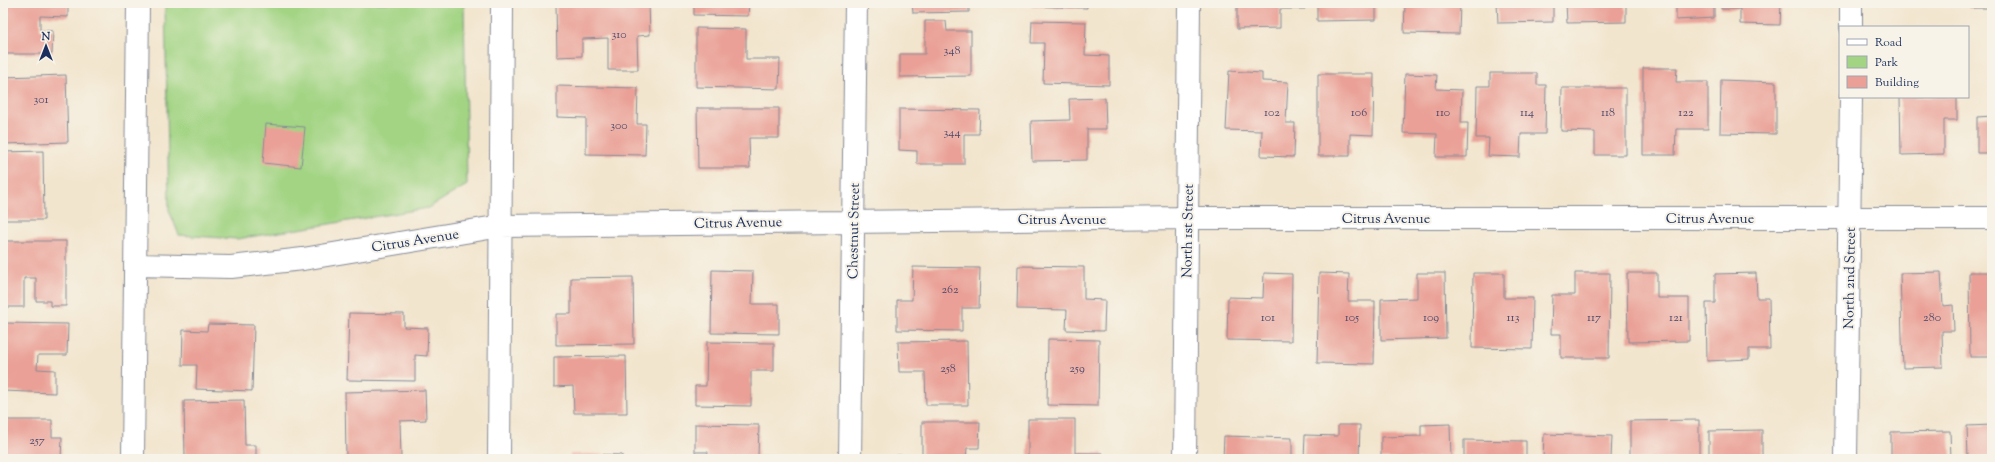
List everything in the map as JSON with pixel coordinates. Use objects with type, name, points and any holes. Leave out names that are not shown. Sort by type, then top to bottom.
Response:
[{"type":"street","points":[[133,459],[138,3]]},
{"type":"street","points":[[499,459],[502,3]]},
{"type":"street","name":"Chestnut Street","points":[[850,459],[856,3]]},
{"type":"street","name":"North 1st Street","points":[[1185,459],[1189,3]]},
{"type":"street","points":[[1851,3],[1851,26]]},
{"type":"street","name":"North 2nd Street","points":[[1846,459],[1851,98]]},
{"type":"street","name":"Citrus Avenue","points":[[135,265],[231,267],[303,259],[501,226],[1187,218],[1992,218]]},
{"type":"green space","points":[[165,3],[464,3],[467,185],[428,208],[237,239],[179,235],[169,210]]},
{"type":"building","points":[[3,3],[68,3],[68,17],[40,16],[40,30],[53,31],[52,54],[3,54]]},
{"type":"building","points":[[649,3],[650,35],[637,36],[638,70],[608,70],[608,38],[582,39],[582,56],[557,57],[556,4]]},
{"type":"building","points":[[694,3],[749,3],[748,16],[694,15]]},
{"type":"building","points":[[912,3],[969,3],[969,12],[913,13]]},
{"type":"building","points":[[1032,3],[1087,3],[1087,8],[1032,6]]},
{"type":"building","points":[[1237,3],[1305,3],[1305,9],[1280,9],[1280,28],[1237,29]]},
{"type":"building","points":[[1317,3],[1376,3],[1376,20],[1317,21]]},
{"type":"building","points":[[1405,3],[1460,3],[1459,34],[1404,33]]},
{"type":"building","points":[[1497,3],[1553,3],[1553,22],[1498,23]]},
{"type":"building","points":[[1566,3],[1626,3],[1626,22],[1567,23]]},
{"type":"building","points":[[1676,3],[1714,3],[1714,18],[1676,20]]},
{"type":"building","points":[[1721,3],[1781,3],[1780,25],[1740,24],[1740,9],[1721,9]]},
{"type":"building","points":[[1970,3],[1992,3],[1992,8],[1970,8]]},
{"type":"building","points":[[925,21],[946,21],[947,31],[971,31],[971,76],[900,77],[900,54],[925,54]]},
{"type":"building","points":[[1032,21],[1086,22],[1085,55],[1109,56],[1109,85],[1043,83],[1044,43],[1031,43]]},
{"type":"building","points":[[696,28],[746,29],[746,59],[780,59],[779,89],[696,87]]},
{"type":"building","points":[[1643,68],[1677,68],[1676,82],[1708,82],[1708,129],[1676,129],[1675,155],[1643,155]]},
{"type":"building","points":[[1229,71],[1262,73],[1262,81],[1288,82],[1286,123],[1295,123],[1294,157],[1261,156],[1262,131],[1226,130]]},
{"type":"building","points":[[1490,73],[1537,73],[1537,85],[1546,85],[1545,134],[1521,134],[1520,157],[1488,156],[1489,138],[1476,138],[1477,86],[1490,86]]},
{"type":"building","points":[[1318,74],[1374,74],[1373,135],[1350,134],[1350,156],[1318,156]]},
{"type":"building","points":[[1405,74],[1437,75],[1436,89],[1462,90],[1461,123],[1468,123],[1467,157],[1436,157],[1437,134],[1403,133]]},
{"type":"building","points":[[66,75],[68,142],[4,144],[3,77]]},
{"type":"building","points":[[1721,80],[1776,82],[1776,134],[1720,133]]},
{"type":"building","points":[[557,86],[638,88],[637,124],[646,124],[645,155],[586,154],[586,118],[557,117]]},
{"type":"building","points":[[1562,88],[1626,88],[1626,155],[1595,155],[1595,132],[1561,131]]},
{"type":"building","points":[[1105,98],[1106,129],[1087,129],[1087,160],[1032,161],[1031,121],[1070,120],[1069,99]]},
{"type":"building","points":[[1900,98],[1957,98],[1957,120],[1944,120],[1944,154],[1901,155]]},
{"type":"building","points":[[697,108],[779,108],[779,138],[749,138],[750,168],[698,168]]},
{"type":"building","points":[[899,109],[980,110],[979,134],[964,134],[964,164],[917,164],[917,151],[899,150]]},
{"type":"building","points":[[1992,116],[1992,153],[1977,153],[1977,117]]},
{"type":"building","points":[[266,124],[305,127],[301,167],[263,163]]},
{"type":"building","points":[[43,151],[44,220],[3,220],[3,152]]},
{"type":"building","points":[[3,241],[66,241],[66,306],[50,306],[50,301],[36,301],[36,278],[24,278],[24,307],[3,307]]},
{"type":"building","points":[[1018,266],[1084,267],[1084,299],[1105,300],[1104,331],[1066,330],[1067,310],[1017,309]]},
{"type":"building","points":[[913,267],[980,268],[979,308],[962,308],[962,331],[897,330],[897,300],[912,300]]},
{"type":"building","points":[[712,270],[753,271],[752,304],[779,304],[779,334],[711,333]]},
{"type":"building","points":[[1941,272],[1943,306],[1953,305],[1954,331],[1942,331],[1943,367],[1903,368],[1900,273]]},
{"type":"building","points":[[1969,272],[1992,272],[1992,357],[1970,357]]},
{"type":"building","points":[[1264,273],[1292,274],[1291,341],[1227,340],[1228,297],[1263,298]]},
{"type":"building","points":[[1319,273],[1349,274],[1348,301],[1375,301],[1374,364],[1317,363]]},
{"type":"building","points":[[1417,273],[1445,273],[1446,338],[1381,340],[1381,299],[1417,298]]},
{"type":"building","points":[[1473,273],[1504,273],[1504,298],[1533,298],[1532,349],[1472,348]]},
{"type":"building","points":[[1575,273],[1610,273],[1609,358],[1561,358],[1561,334],[1551,334],[1552,295],[1575,295]]},
{"type":"building","points":[[1627,273],[1657,273],[1657,298],[1689,298],[1689,341],[1628,342]]},
{"type":"building","points":[[1756,273],[1757,298],[1769,298],[1770,349],[1749,349],[1749,359],[1707,361],[1706,303],[1715,303],[1715,274]]},
{"type":"building","points":[[633,277],[634,344],[556,345],[556,314],[571,314],[571,278]]},
{"type":"building","points":[[349,313],[404,314],[404,327],[428,328],[427,356],[415,355],[415,381],[347,380]]},
{"type":"building","points":[[3,323],[68,324],[67,355],[38,355],[37,369],[55,370],[55,393],[3,391]]},
{"type":"building","points":[[208,324],[254,325],[252,391],[196,389],[197,365],[182,365],[183,330],[207,331]]},
{"type":"building","points":[[1048,339],[1099,340],[1098,406],[1047,405]]},
{"type":"building","points":[[967,341],[968,405],[926,405],[925,372],[899,372],[898,342]]},
{"type":"building","points":[[707,342],[774,343],[774,371],[751,371],[751,406],[695,405],[695,386],[706,386]]},
{"type":"building","points":[[626,356],[627,413],[574,413],[573,386],[554,387],[554,357]]},
{"type":"building","points":[[425,390],[426,420],[400,421],[401,458],[346,459],[345,392]]},
{"type":"building","points":[[244,400],[245,445],[256,445],[256,459],[185,459],[184,401]]},
{"type":"building","points":[[1028,419],[1075,419],[1075,453],[1103,453],[1103,459],[1028,459]]},
{"type":"building","points":[[3,420],[52,420],[52,437],[62,437],[61,459],[3,459]]},
{"type":"building","points":[[1699,420],[1699,459],[1630,459],[1630,421]]},
{"type":"building","points":[[922,422],[980,422],[979,448],[967,448],[966,459],[897,459],[897,455],[922,456]]},
{"type":"building","points":[[695,424],[759,425],[758,456],[771,456],[771,459],[707,459],[708,452],[695,452]]},
{"type":"building","points":[[1450,424],[1451,459],[1381,459],[1381,437],[1421,436],[1421,425]]},
{"type":"building","points":[[1338,425],[1360,425],[1359,459],[1304,459],[1305,435],[1338,436]]},
{"type":"building","points":[[1992,425],[1992,459],[1968,459],[1967,426]]},
{"type":"building","points":[[1762,430],[1762,459],[1709,459],[1709,431]]},
{"type":"building","points":[[1950,431],[1951,459],[1891,459],[1891,432]]},
{"type":"building","points":[[1544,434],[1612,436],[1611,459],[1543,459]]},
{"type":"building","points":[[1224,436],[1292,438],[1292,459],[1223,459]]},
{"type":"building","points":[[1464,440],[1526,441],[1526,459],[1464,459]]},
{"type":"building","points":[[570,454],[622,455],[622,459],[570,459]]}]
